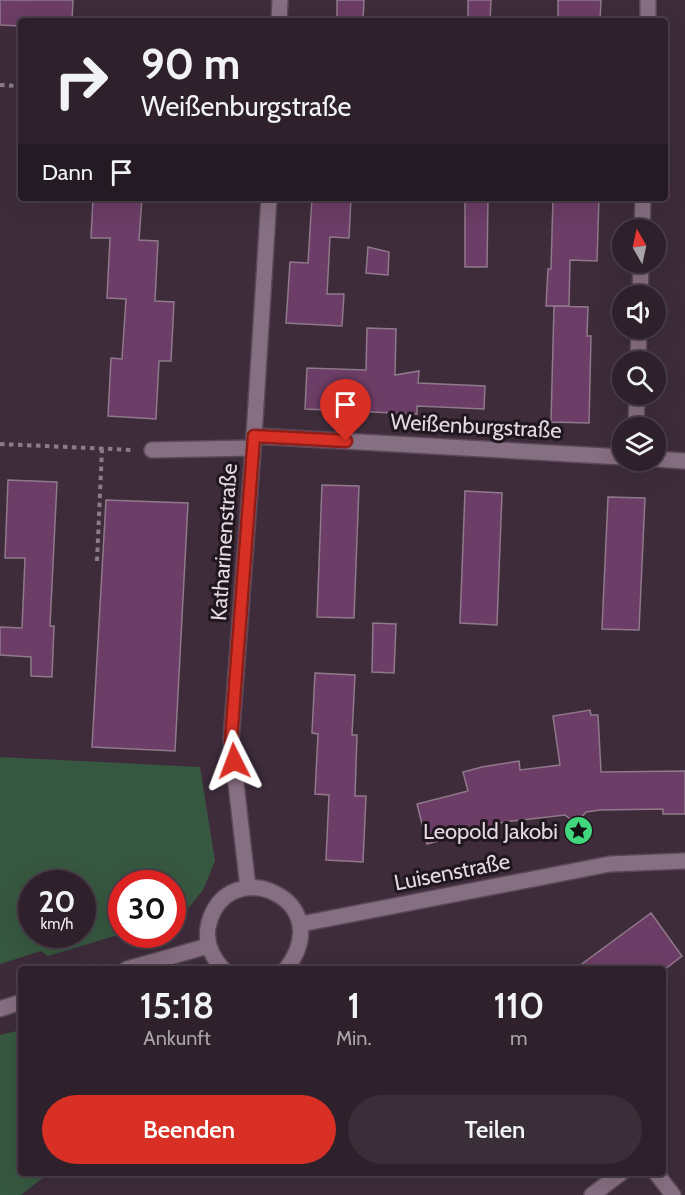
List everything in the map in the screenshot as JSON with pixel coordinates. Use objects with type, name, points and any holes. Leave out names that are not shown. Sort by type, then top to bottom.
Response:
[{"type":"street","points":[[279,18],[280,0]]},
{"type":"street","points":[[648,0],[648,18]]},
{"type":"street","name":"Katharinenstraße","points":[[248,888],[231,740],[254,442],[269,201]]},
{"type":"street","points":[[642,219],[643,201]]},
{"type":"street","name":"Weißenburgstraße","points":[[152,450],[254,442],[612,457]]},
{"type":"street","points":[[666,460],[685,461]]},
{"type":"street","name":"Luisenstraße","points":[[300,924],[610,864],[685,861]]},
{"type":"street","points":[[220,966],[208,946],[207,930],[211,915],[220,902],[232,893],[248,888],[262,888],[275,892],[287,900],[296,911],[300,924],[301,941],[296,956],[288,966]]},
{"type":"street","points":[[138,966],[208,946]]},
{"type":"street","points":[[0,1009],[18,1003]]},
{"type":"street","points":[[592,1195],[617,1176]]},
{"type":"street","points":[[658,1176],[673,1195]]},
{"type":"path","points":[[0,85],[18,86]]},
{"type":"path","points":[[0,444],[152,450]]},
{"type":"path","points":[[97,561],[102,448]]},
{"type":"green space","points":[[0,757],[200,767],[215,861],[203,890],[186,911],[186,870],[108,870],[108,938],[96,942],[96,870],[18,870],[18,948],[75,948],[48,956],[41,951],[0,964]]},
{"type":"green space","points":[[18,1031],[18,1176],[45,1176],[21,1195],[0,1195],[0,1035]]},
{"type":"building","points":[[0,0],[73,0],[72,18],[18,18],[18,26],[0,25]]},
{"type":"building","points":[[337,0],[364,0],[363,18],[337,18]]},
{"type":"building","points":[[468,0],[491,0],[490,18],[468,18]]},
{"type":"building","points":[[558,0],[601,0],[600,18],[558,18]]},
{"type":"building","points":[[93,201],[142,201],[139,240],[158,241],[155,301],[174,302],[171,361],[159,361],[156,419],[108,416],[111,358],[122,359],[126,299],[107,298],[110,238],[91,238]]},
{"type":"building","points":[[312,201],[351,201],[349,238],[330,237],[327,294],[344,294],[342,326],[286,323],[290,262],[308,263]]},
{"type":"building","points":[[465,201],[488,201],[487,267],[465,267]]},
{"type":"building","points":[[553,201],[599,201],[597,261],[570,260],[569,306],[546,306],[548,269],[551,269]]},
{"type":"building","points":[[368,247],[389,252],[388,275],[366,273]]},
{"type":"building","points":[[554,306],[588,307],[587,336],[591,336],[589,423],[551,422]]},
{"type":"building","points":[[367,328],[396,329],[395,375],[419,371],[418,383],[485,386],[484,409],[417,406],[417,414],[305,409],[307,368],[366,370]]},
{"type":"building","points":[[8,480],[57,482],[50,626],[54,626],[52,677],[31,676],[31,657],[0,655],[0,627],[22,628],[25,558],[5,558]]},
{"type":"building","points":[[322,485],[359,486],[354,618],[317,617]]},
{"type":"building","points":[[465,491],[502,493],[497,625],[460,623]]},
{"type":"building","points":[[608,497],[645,498],[639,630],[602,629]]},
{"type":"building","points":[[106,500],[188,503],[175,751],[92,747]]},
{"type":"building","points":[[373,623],[396,624],[394,673],[372,672]]},
{"type":"building","points":[[315,673],[355,675],[352,735],[357,735],[355,796],[366,796],[363,862],[326,860],[329,795],[315,794],[318,734],[312,733]]},
{"type":"building","points":[[590,710],[591,715],[598,715],[601,772],[685,771],[685,814],[663,814],[663,809],[600,810],[586,812],[576,824],[565,815],[504,822],[427,844],[417,804],[468,791],[463,772],[519,761],[520,770],[560,765],[553,716]]},
{"type":"building","points":[[651,913],[682,956],[666,968],[666,966],[579,966]]},
{"type":"place","name":"Leopold Jakobi","points":[[579,831]]},
{"type":"route","points":[[234,761],[231,740],[254,436],[346,441]]}]
